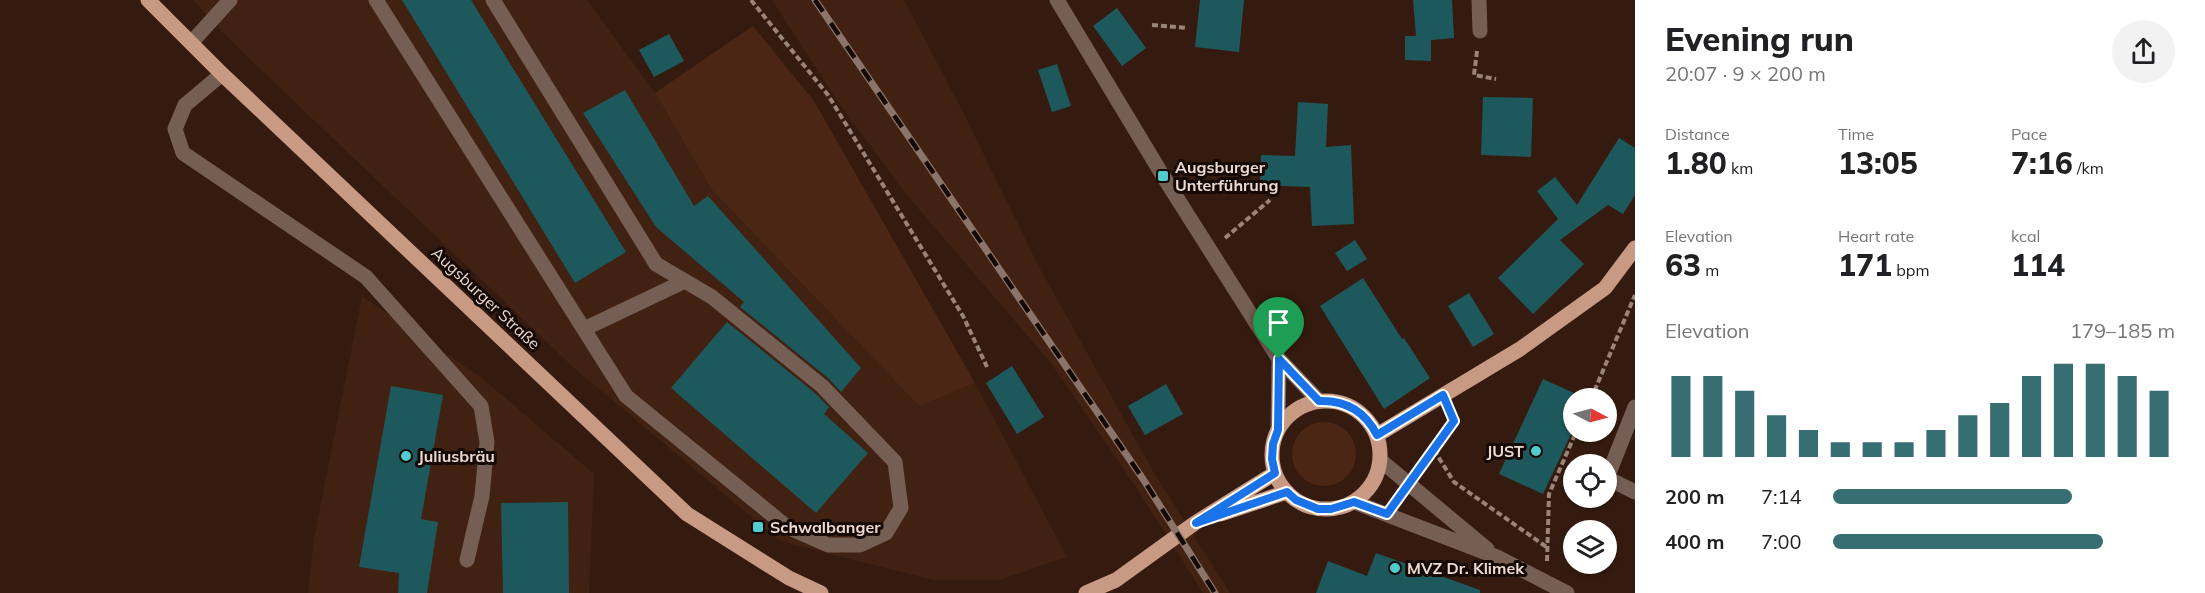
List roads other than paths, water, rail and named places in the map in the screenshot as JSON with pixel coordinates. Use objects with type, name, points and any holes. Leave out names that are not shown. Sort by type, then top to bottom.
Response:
[{"type":"main road","name":"Augsburger Straße","points":[[148,0],[222,74],[687,514],[789,578],[821,593]]},
{"type":"main road","points":[[1377,435],[1520,349],[1605,288],[1635,248]]},
{"type":"main road","points":[[1329,400],[1349,405],[1366,418],[1377,435],[1380,460],[1372,484],[1354,502],[1331,509],[1318,509],[1296,500],[1287,492],[1275,473],[1272,459],[1273,444],[1278,430],[1288,416],[1302,406],[1319,401],[1329,400]]},
{"type":"main road","points":[[1086,593],[1116,580],[1196,523],[1275,473]]},
{"type":"main road","points":[[1196,523],[1287,492]]},
{"type":"street","points":[[191,43],[230,0]]},
{"type":"street","points":[[376,0],[626,396],[787,527],[828,545],[860,545],[886,533],[901,508],[895,462],[822,386],[712,297],[656,264],[494,0]]},
{"type":"street","points":[[1057,0],[1163,176],[1279,359],[1319,401]]},
{"type":"street","points":[[1479,0],[1480,31]]},
{"type":"street","points":[[222,74],[185,105],[175,129],[183,153],[366,277],[481,406],[487,442],[482,496],[467,560]]},
{"type":"street","points":[[584,329],[686,281]]},
{"type":"street","points":[[1278,430],[1279,359]]},
{"type":"street","points":[[1635,406],[1607,478],[1635,492]]},
{"type":"street","points":[[1380,460],[1497,556]]},
{"type":"street","points":[[1354,502],[1497,556],[1567,593]]},
{"type":"railway","points":[[815,0],[1143,479],[1215,593]]},
{"type":"place","name":"Augsburger Unterführung","points":[[1163,176]]},
{"type":"place","name":"JUST","points":[[1536,451]]},
{"type":"place","name":"Juliusbräu","points":[[406,456]]},
{"type":"place","name":"Schwalbanger","points":[[758,527]]},
{"type":"place","name":"MVZ Dr. Klimek","points":[[1395,568]]}]
